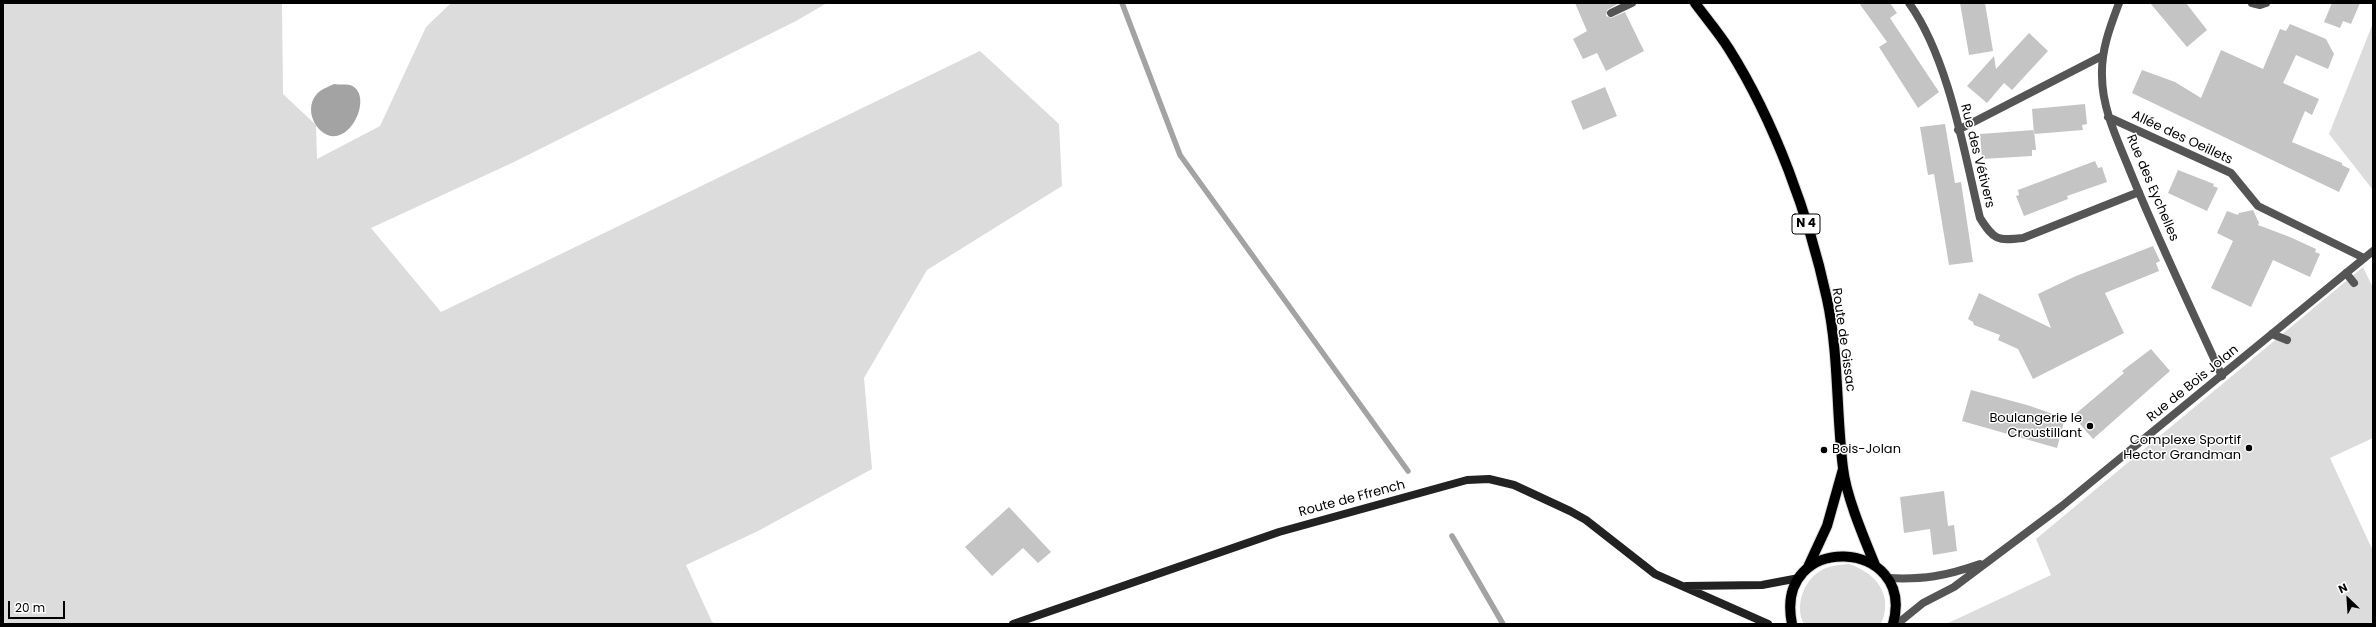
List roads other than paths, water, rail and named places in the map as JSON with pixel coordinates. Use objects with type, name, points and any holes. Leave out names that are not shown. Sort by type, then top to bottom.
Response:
[{"type":"main road","name":"Route de Gissac","points":[[1695,3],[1729,49],[1770,125],[1800,202],[1827,300],[1836,371],[1843,470],[1858,520],[1875,565]]},
{"type":"main road","name":"Route de Gissac","points":[[1808,568],[1827,526],[1843,470]]},
{"type":"main road","name":"Route de Ffrench","points":[[1013,624],[1279,532],[1467,480],[1489,479],[1514,485],[1570,511],[1586,520],[1655,574],[1768,624]]},
{"type":"main road","points":[[1792,624],[1789,609],[1792,593],[1799,578],[1808,568],[1829,556],[1841,555],[1864,559],[1875,565],[1887,578],[1896,600],[1893,624]]},
{"type":"main road","name":"Route de Ffrench","points":[[1681,586],[1762,585],[1799,578]]},
{"type":"street","points":[[1612,13],[1632,3]]},
{"type":"street","name":"Rue des Vétivers","points":[[1910,3],[1916,12],[1940,66],[1980,218],[1991,236],[2006,240],[2023,238],[2139,192]]},
{"type":"street","name":"Rue des Eychelles","points":[[2119,3],[2109,30],[2102,56],[2102,78],[2108,117],[2139,192],[2222,376]]},
{"type":"street","points":[[2252,3],[2260,5],[2266,3]]},
{"type":"street","points":[[1958,130],[2102,56]]},
{"type":"street","name":"Allée des Oeillets","points":[[2108,117],[2231,173],[2258,206],[2364,258]]},
{"type":"street","name":"Rue de Bois Jolan","points":[[1897,624],[1923,603],[1954,587],[2062,506],[2373,251]]},
{"type":"street","points":[[2346,273],[2354,283]]},
{"type":"street","points":[[2272,334],[2288,340]]},
{"type":"street","name":"Rue de Bois Jolan","points":[[1887,578],[1921,579],[1951,575],[1988,561]]},
{"type":"waterway","points":[[1122,3],[1180,155],[1408,471]]},
{"type":"waterway","points":[[1452,536],[1503,624]]},
{"type":"place","name":"Boulangerie le Croustillant","points":[[2090,426]]},
{"type":"place","name":"Complexe Sportif Hector Grandman","points":[[2249,448]]},
{"type":"place","name":"Bois-Jolan","points":[[1824,450]]}]
